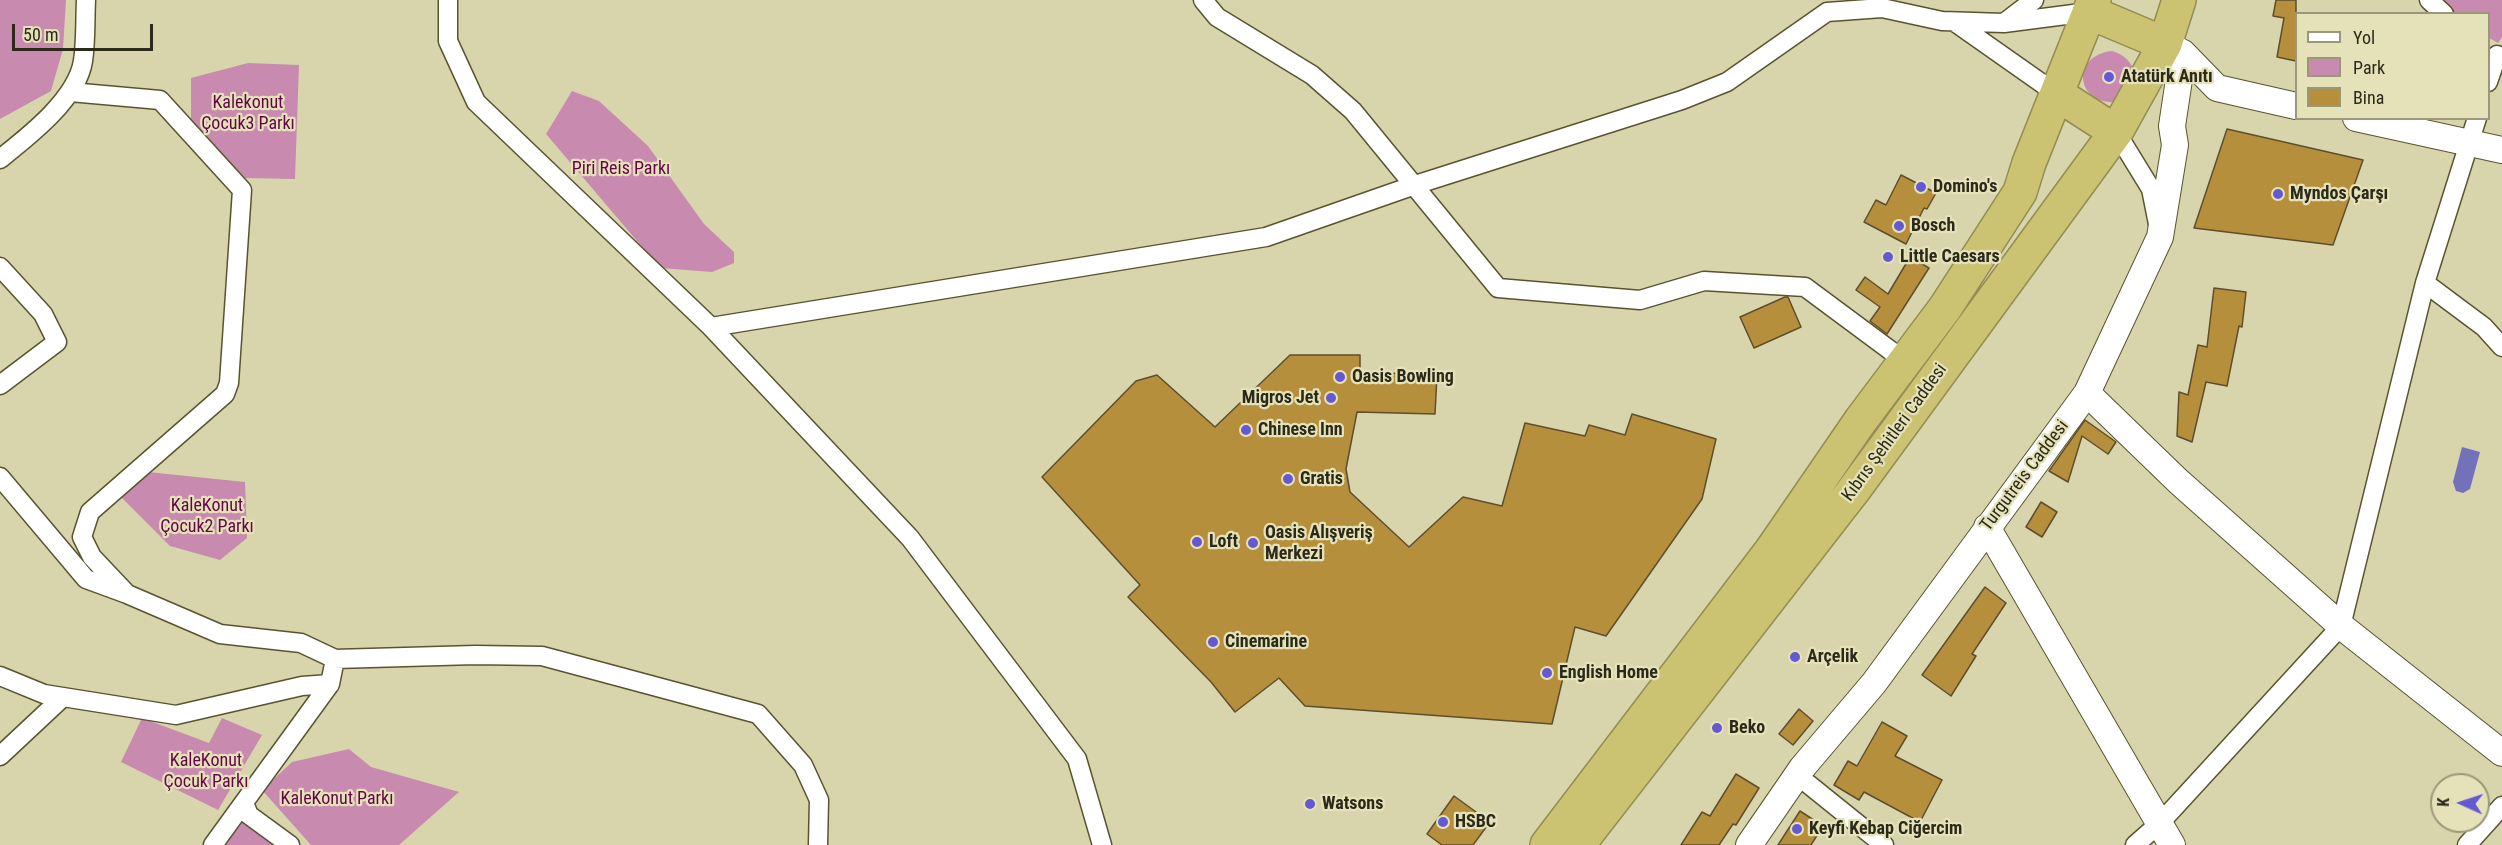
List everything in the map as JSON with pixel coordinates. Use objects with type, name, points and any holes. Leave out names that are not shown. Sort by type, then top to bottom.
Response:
[{"type":"highway","name":"Kıbrıs Şehitleri Caddesi","points":[[1578,845],[1853,491],[2116,132],[2174,49],[2179,0]]},
{"type":"highway","name":"Kıbrıs Şehitleri Caddesi","points":[[1547,845],[1771,551],[1861,420],[1945,308],[2020,192],[2029,162],[2092,6]]},
{"type":"highway","points":[[2092,6],[2174,49]]},
{"type":"highway","points":[[2056,94],[2116,132]]},
{"type":"street","points":[[0,159],[29,135],[70,92],[83,62],[86,0]]},
{"type":"street","points":[[448,0],[448,41],[476,102],[711,327],[917,547],[1077,759],[1102,845]]},
{"type":"street","points":[[1203,0],[1217,17],[1312,75],[1353,111],[1498,288],[1640,300],[1704,281],[1805,287],[1906,362]]},
{"type":"street","points":[[2004,23],[2034,0]]},
{"type":"street","points":[[2429,0],[2442,12]]},
{"type":"street","points":[[711,327],[1266,237],[1415,185],[1682,100],[1727,82],[1825,6],[1882,8],[1956,23],[2004,23],[2092,6]]},
{"type":"street","points":[[1956,23],[2056,94]]},
{"type":"street","points":[[2174,49],[2217,88],[2295,106]]},
{"type":"street","name":"Turgutreis Caddesi","points":[[1749,845],[1797,775],[1874,683],[2087,393],[2160,237],[2175,145],[2172,126],[2174,49]]},
{"type":"street","points":[[2490,75],[2496,54]]},
{"type":"street","points":[[70,92],[160,100],[242,190],[229,383],[225,394],[90,512],[82,537],[92,557],[127,594]]},
{"type":"street","points":[[2365,120],[2502,150]]},
{"type":"street","points":[[2135,845],[2166,834],[2341,626],[2425,283],[2476,120]]},
{"type":"street","points":[[2116,132],[2151,189],[2160,237]]},
{"type":"street","points":[[0,267],[43,314],[57,342],[0,385]]},
{"type":"street","points":[[2425,283],[2484,327],[2502,347]]},
{"type":"street","points":[[2087,393],[2178,481],[2341,626],[2502,753]]},
{"type":"street","points":[[0,477],[86,579],[127,594],[219,634],[301,643],[335,659],[475,655],[542,656],[758,714],[803,765],[819,800],[818,845]]},
{"type":"street","points":[[1987,527],[2166,834]]},
{"type":"street","points":[[213,845],[330,684],[335,659]]},
{"type":"street","points":[[0,676],[44,694],[62,698],[176,715],[302,687],[330,684]]},
{"type":"street","points":[[0,756],[62,698]]},
{"type":"street","points":[[1797,775],[1884,845]]},
{"type":"street","points":[[244,803],[249,815],[290,845]]},
{"type":"street","points":[[2468,845],[2502,806]]},
{"type":"green space","points":[[0,0],[66,0],[63,49],[51,91],[0,119]]},
{"type":"green space","points":[[2439,0],[2502,0],[2502,37],[2498,43],[2490,39],[2490,12],[2451,12]]},
{"type":"green space","points":[[2112,51],[2125,57],[2134,69],[2116,102],[2102,101],[2092,96],[2083,79],[2084,70],[2090,61],[2099,54]]},
{"type":"green space","name":"Kalekonut Çocuk3 Parkı","points":[[248,63],[299,65],[295,179],[243,178],[191,123],[191,78]]},
{"type":"green space","name":"Piri Reis Parkı","points":[[572,91],[599,101],[648,146],[704,224],[734,252],[734,263],[712,272],[660,268],[546,134]]},
{"type":"green space","name":"KaleKonut Çocuk2 Parkı","points":[[148,472],[245,482],[247,538],[220,560],[170,546],[122,498]]},
{"type":"green space","name":"KaleKonut Çocuk Parkı","points":[[142,718],[209,743],[222,718],[262,735],[218,810],[121,762]]},
{"type":"green space","name":"KaleKonut Parkı","points":[[349,749],[371,767],[459,792],[399,845],[311,845],[262,790],[292,762]]},
{"type":"green space","points":[[249,815],[284,845],[223,845]]},
{"type":"shaded area","points":[[2462,447],[2480,452],[2470,489],[2463,493],[2456,491],[2453,482]]},
{"type":"building","points":[[2276,0],[2296,0],[2295,61],[2277,57],[2284,18],[2273,16]]},
{"type":"building","name":"Myndos Çarşı","points":[[2227,129],[2363,160],[2333,245],[2194,228]]},
{"type":"building","points":[[1901,175],[1936,193],[1927,209],[1924,208],[1906,244],[1864,222],[1876,200],[1886,205]]},
{"type":"building","points":[[1910,257],[1929,268],[1887,334],[1870,321],[1880,307],[1856,290],[1865,277],[1888,294]]},
{"type":"building","points":[[2214,288],[2246,292],[2242,327],[2239,326],[2227,386],[2206,382],[2192,442],[2177,436],[2179,392],[2188,395],[2198,345],[2207,347]]},
{"type":"building","points":[[1788,297],[1801,327],[1754,348],[1740,317]]},
{"type":"building","name":"Oasis Alışveriş Merkezi","points":[[1290,355],[1360,355],[1360,372],[1437,375],[1435,414],[1357,412],[1346,469],[1350,492],[1409,547],[1463,497],[1502,506],[1525,423],[1585,436],[1589,425],[1625,435],[1632,414],[1716,439],[1702,499],[1606,636],[1575,627],[1552,724],[1305,706],[1279,678],[1235,712],[1211,682],[1128,597],[1140,585],[1042,477],[1136,381],[1157,375],[1215,427]]},
{"type":"building","points":[[2085,420],[2116,442],[2108,454],[2082,436],[2068,482],[2049,471]]},
{"type":"building","points":[[2041,502],[2057,512],[2042,537],[2026,527]]},
{"type":"building","points":[[1985,587],[2006,603],[1972,654],[1976,656],[1951,696],[1922,675]]},
{"type":"building","points":[[1799,709],[1813,721],[1793,745],[1779,734]]},
{"type":"building","points":[[1882,722],[1907,736],[1895,756],[1942,780],[1920,822],[1864,792],[1859,800],[1834,785],[1848,761],[1857,766]]},
{"type":"building","points":[[1736,774],[1759,788],[1736,825],[1733,824],[1719,845],[1681,845],[1702,812],[1710,816]]},
{"type":"building","points":[[1454,796],[1490,822],[1473,845],[1442,845],[1427,834]]},
{"type":"building","points":[[1800,811],[1823,826],[1811,845],[1778,845]]},
{"type":"place","name":"Atatürk Anıtı","points":[[2109,77]]},
{"type":"place","name":"Domino's","points":[[1921,187]]},
{"type":"place","name":"Myndos Çarşı","points":[[2278,194]]},
{"type":"place","name":"Bosch","points":[[1899,226]]},
{"type":"place","name":"Little Caesars","points":[[1888,257]]},
{"type":"place","name":"Oasis Bowling","points":[[1340,377]]},
{"type":"place","name":"Migros Jet","points":[[1331,398]]},
{"type":"place","name":"Chinese Inn","points":[[1246,430]]},
{"type":"place","name":"Gratis","points":[[1288,479]]},
{"type":"place","name":"Loft","points":[[1197,542]]},
{"type":"place","name":"Oasis Alışveriş Merkezi","points":[[1253,543]]},
{"type":"place","name":"Cinemarine","points":[[1213,642]]},
{"type":"place","name":"Arçelik","points":[[1795,657]]},
{"type":"place","name":"English Home","points":[[1547,673]]},
{"type":"place","name":"Beko","points":[[1717,728]]},
{"type":"place","name":"Watsons","points":[[1310,804]]},
{"type":"place","name":"HSBC","points":[[1443,822]]},
{"type":"place","name":"Keyfi Kebap Ciğercim","points":[[1797,829]]}]
